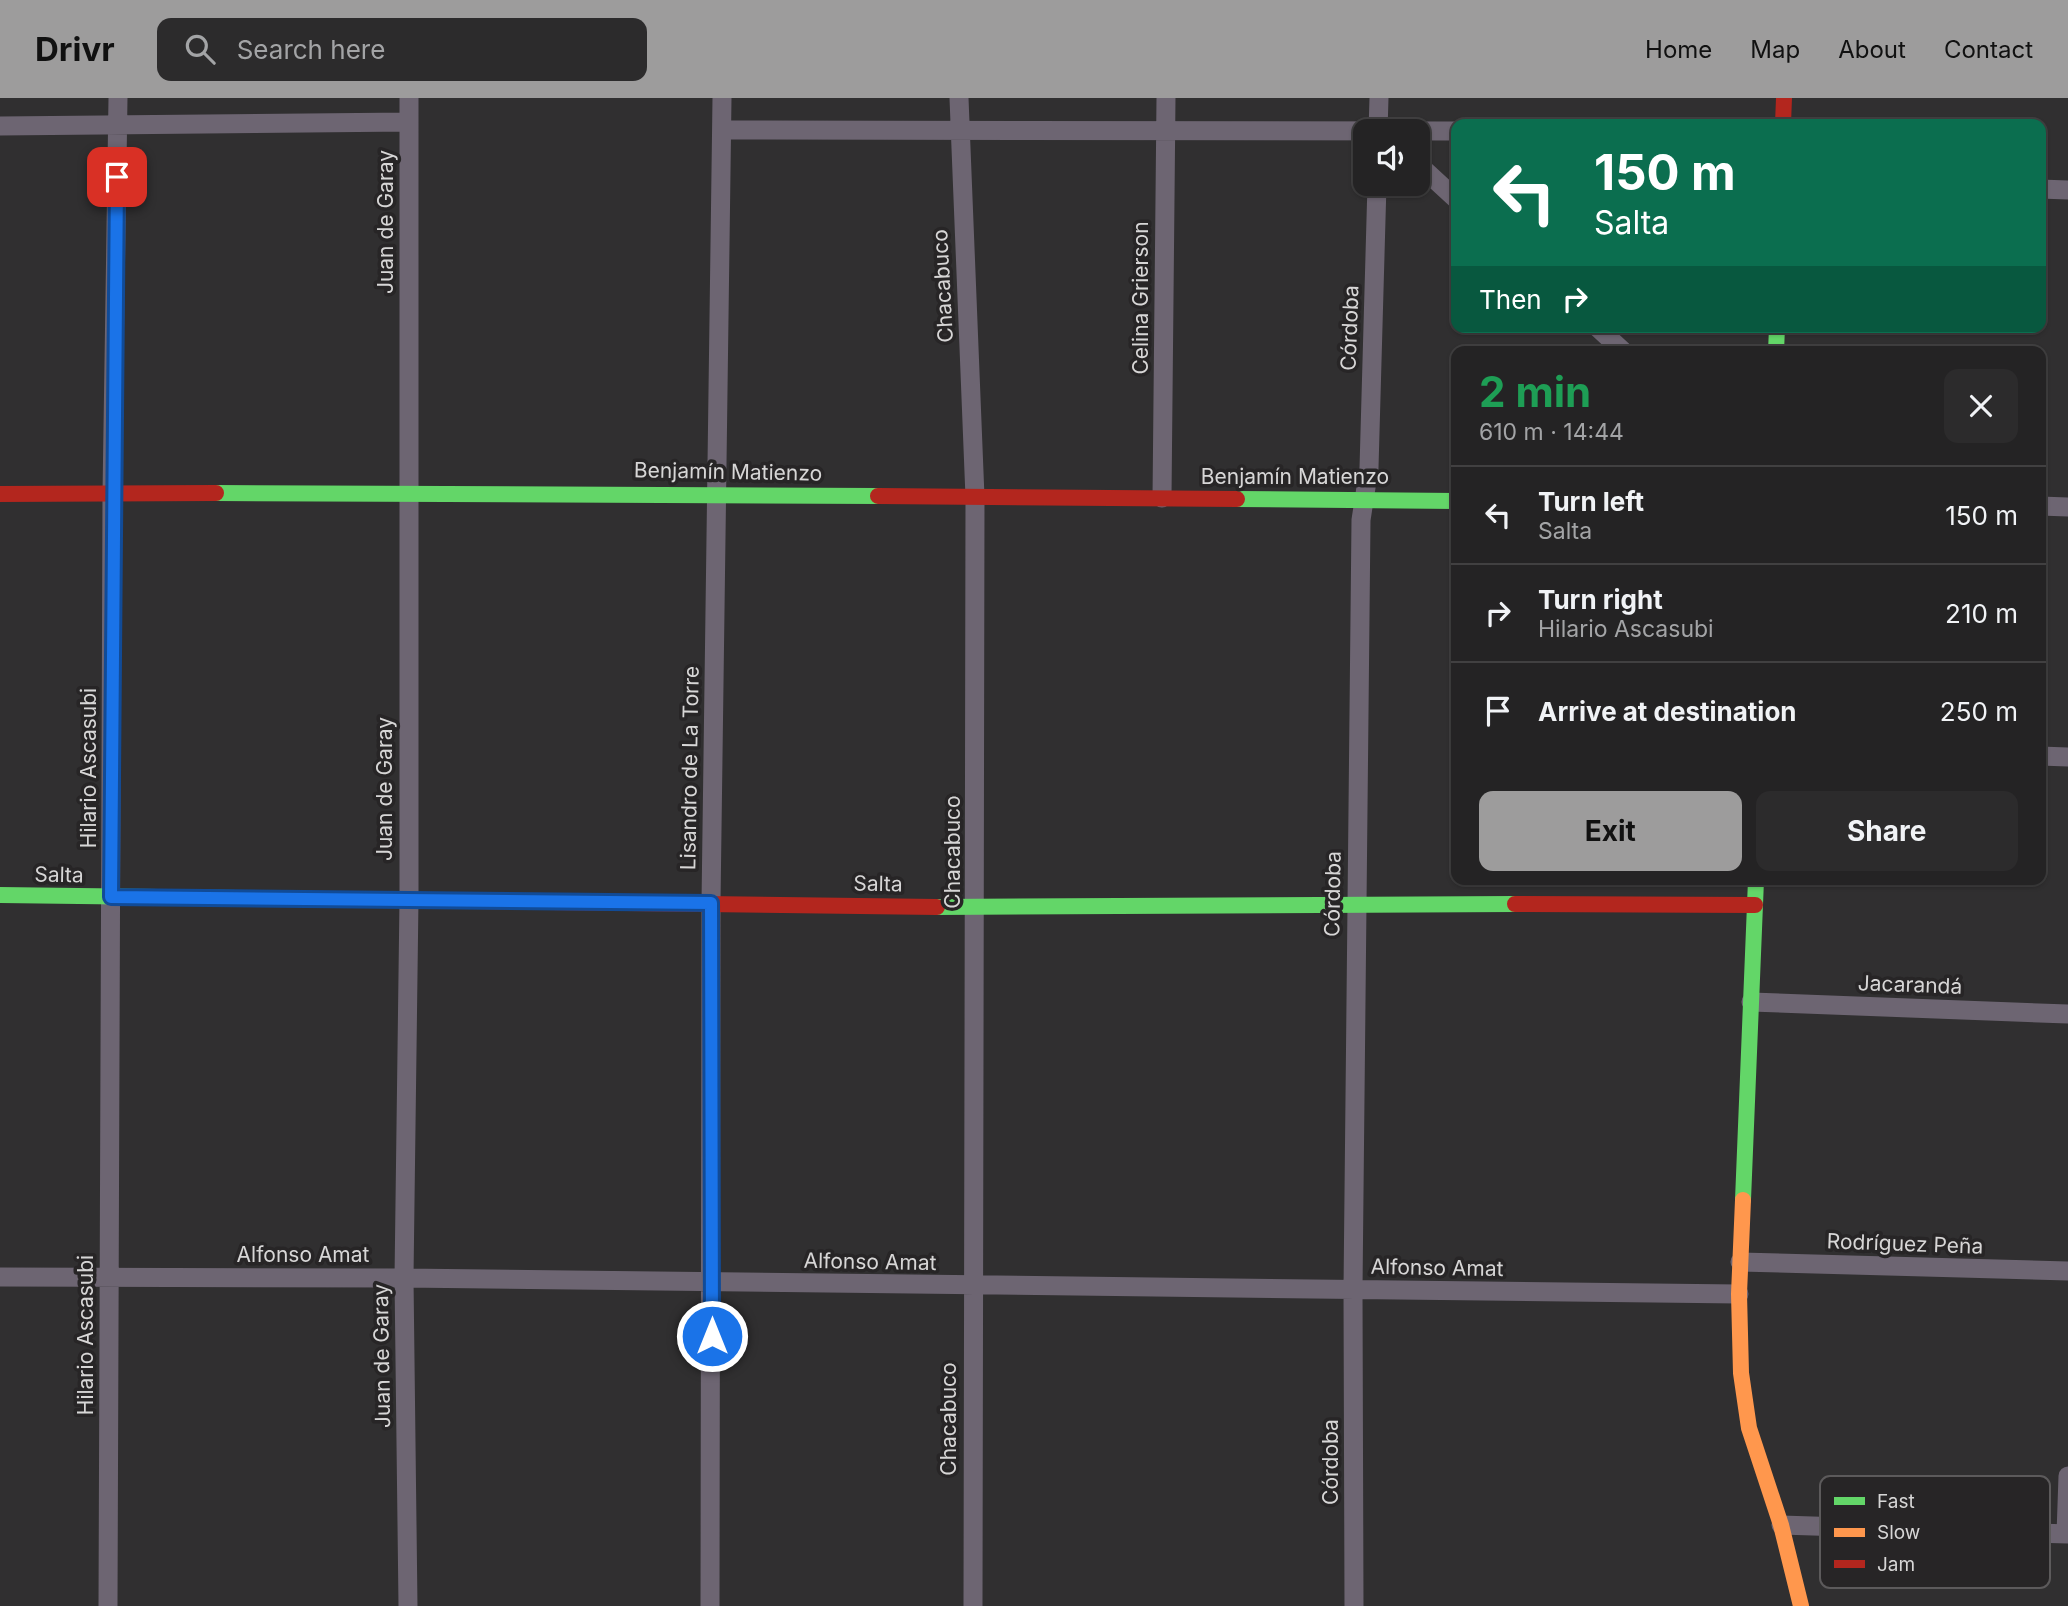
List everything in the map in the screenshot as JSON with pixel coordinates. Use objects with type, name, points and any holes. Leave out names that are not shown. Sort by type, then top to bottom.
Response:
[{"type":"street","name":"Hilario Ascasubi","points":[[107,1606],[112,494],[118,98]]},
{"type":"street","name":"Juan de Garay","points":[[408,1606],[404,1278],[408,899],[409,98]]},
{"type":"street","name":"Lisandro de La Torre","points":[[710,1606],[713,1282],[711,903],[722,98]]},
{"type":"street","name":"Chacabuco","points":[[959,98],[975,497],[973,1606]]},
{"type":"street","name":"Celina Grierson","points":[[1162,498],[1166,98]]},
{"type":"street","points":[[1379,98],[1379,119]]},
{"type":"street","points":[[1783,119],[1784,98]]},
{"type":"street","points":[[0,126],[409,122]]},
{"type":"street","points":[[722,130],[1353,130]]},
{"type":"street","points":[[1430,131],[1451,131]]},
{"type":"street","points":[[1430,175],[1451,194]]},
{"type":"street","points":[[2046,189],[2068,190]]},
{"type":"street","name":"Córdoba","points":[[1354,1606],[1356,903],[1363,500],[1369,468],[1377,196]]},
{"type":"street","points":[[1603,333],[1618,346]]},
{"type":"street","name":"Benjamín Matienzo","points":[[0,495],[407,492],[1451,501]]},
{"type":"street","points":[[2046,506],[2068,507]]},
{"type":"street","points":[[2046,756],[2068,757]]},
{"type":"street","points":[[1756,885],[1739,1294],[1743,1398],[1749,1428],[1781,1525],[1801,1606]]},
{"type":"street","name":"Salta","points":[[0,895],[976,907],[1356,903],[1755,905]]},
{"type":"street","name":"Jacarandá","points":[[1751,1002],[2068,1014]]},
{"type":"street","name":"Rodríguez Peña","points":[[1740,1262],[2068,1271]]},
{"type":"street","name":"Alfonso Amat","points":[[0,1277],[404,1278],[1739,1294]]},
{"type":"street","points":[[2067,1534],[2068,1476]]},
{"type":"street","points":[[1781,1525],[1820,1526]]},
{"type":"traffic: fast","points":[[1776,346],[1777,333]]},
{"type":"traffic: fast","points":[[216,493],[878,496]]},
{"type":"traffic: fast","points":[[1237,499],[1451,501]]},
{"type":"traffic: fast","points":[[1743,1200],[1756,885]]},
{"type":"traffic: fast","points":[[0,895],[477,901]]},
{"type":"traffic: fast","points":[[937,907],[1515,904]]},
{"type":"traffic: slow","points":[[1743,1200],[1739,1294],[1741,1373],[1749,1428],[1781,1525],[1801,1606]]},
{"type":"traffic: jam","points":[[1783,119],[1784,98]]},
{"type":"traffic: jam","points":[[0,494],[216,493]]},
{"type":"traffic: jam","points":[[878,496],[1237,499]]},
{"type":"traffic: jam","points":[[477,901],[937,907]]},
{"type":"traffic: jam","points":[[1515,904],[1755,905]]},
{"type":"route","points":[[117,177],[112,494],[111,897],[711,903],[712,1336]]}]
